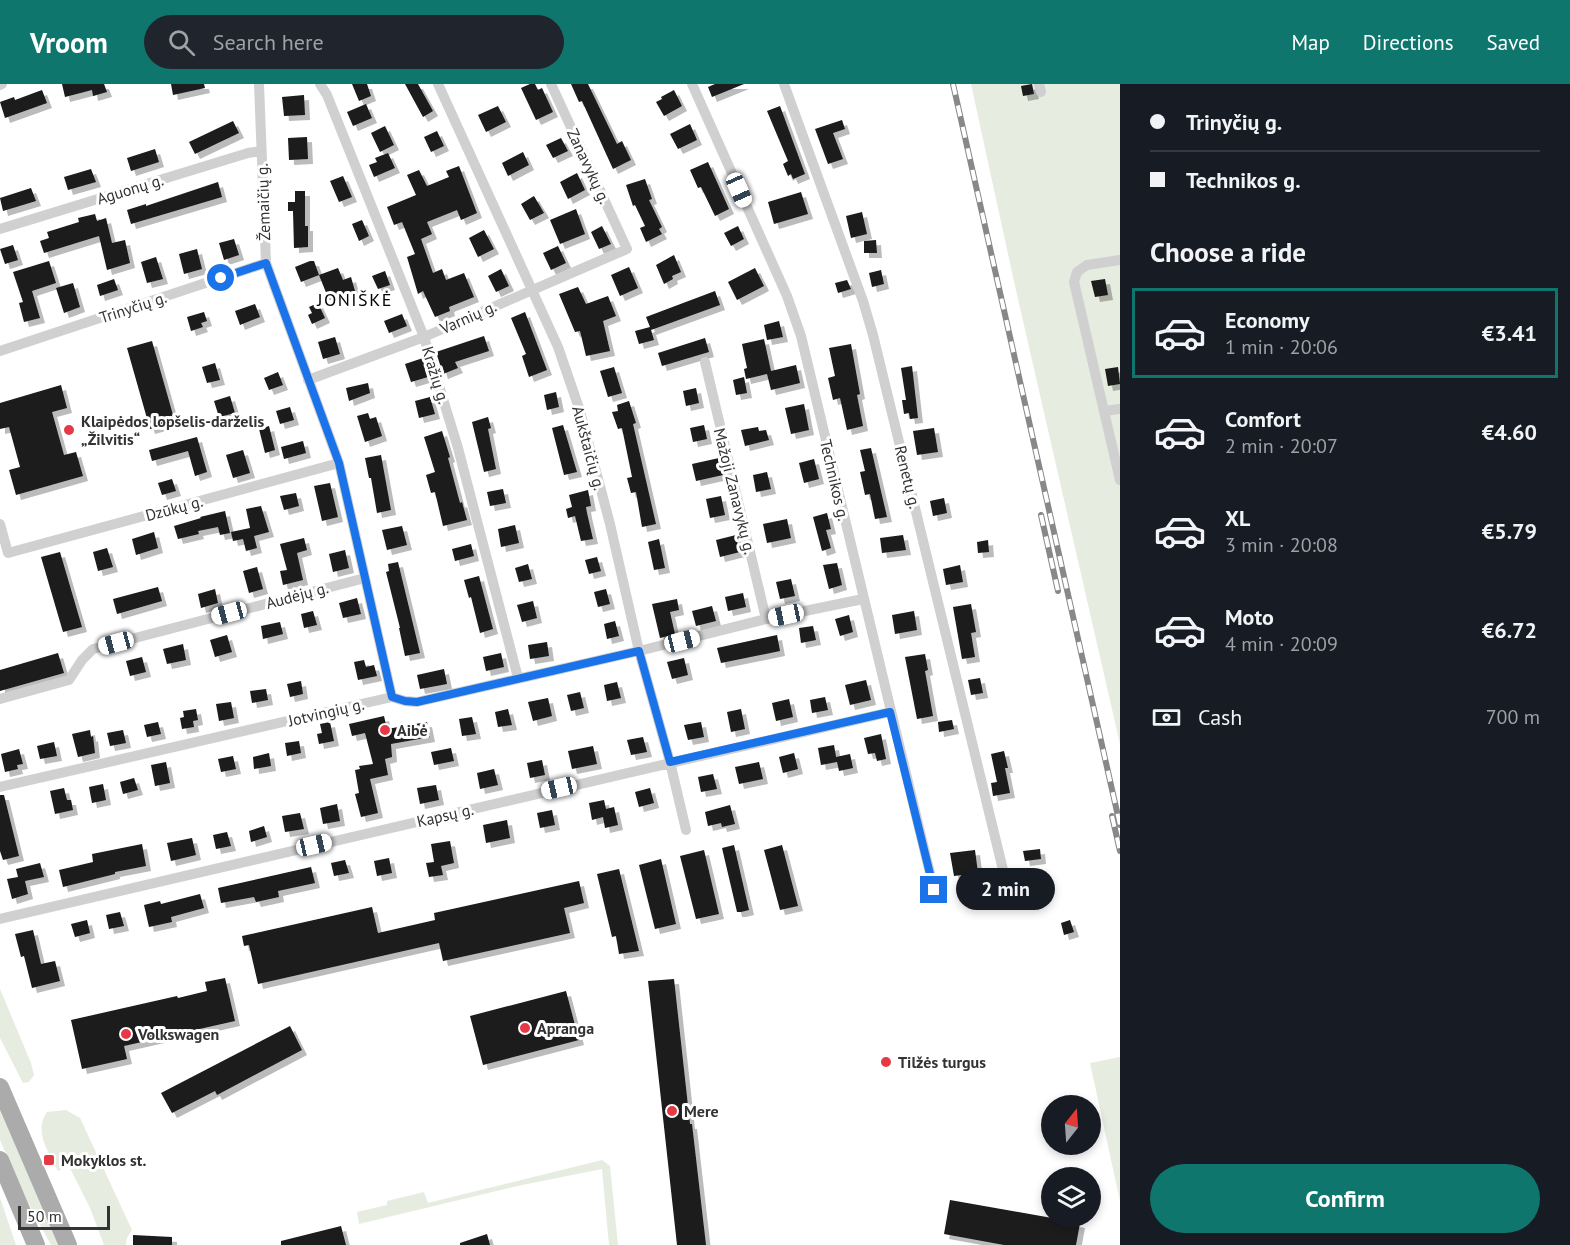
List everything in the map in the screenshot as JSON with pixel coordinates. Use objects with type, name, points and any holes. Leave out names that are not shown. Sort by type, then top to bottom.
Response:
[{"type":"main road","points":[[0,1087],[68,1245]]},
{"type":"main road","points":[[0,1160],[36,1245]]},
{"type":"street","name":"Žemaičių g.","points":[[259,84],[266,263],[339,463],[392,697]]},
{"type":"street","name":"Kražių g.","points":[[320,84],[327,95],[424,337],[458,448],[519,678]]},
{"type":"street","name":"Aukštaičių g.","points":[[438,84],[558,347],[580,411],[686,830]]},
{"type":"street","name":"Zanavykų g.","points":[[551,84],[627,249]]},
{"type":"street","name":"Technikos g.","points":[[692,84],[787,296],[801,336],[934,890]]},
{"type":"street","name":"Renetų g.","points":[[783,84],[863,301],[873,335],[1005,878]]},
{"type":"street","name":"Aguonų g.","points":[[0,230],[248,153],[261,151]]},
{"type":"street","name":"Varnių g.","points":[[308,380],[424,337],[627,249]]},
{"type":"street","points":[[1120,260],[1086,265],[1077,272],[1074,282],[1120,480]]},
{"type":"street","name":"Trinyčių g.","points":[[0,351],[266,263]]},
{"type":"street","name":"Mažoji Zanavykų g.","points":[[705,362],[766,620]]},
{"type":"street","points":[[1104,411],[1120,409]]},
{"type":"street","name":"Dzūkų g.","points":[[0,524],[8,553],[339,463]]},
{"type":"street","name":"Audėjų g.","points":[[0,699],[69,680],[82,660],[93,649],[365,578]]},
{"type":"street","name":"Jotvingių g.","points":[[0,787],[392,697],[417,702],[863,599]]},
{"type":"street","name":"Kapsų g.","points":[[0,919],[890,712]]},
{"type":"shaded area","points":[[971,84],[1120,84],[1120,744],[1015,286]]},
{"type":"shaded area","points":[[0,989],[31,1063],[34,1075],[29,1082],[23,1083],[0,1038]]},
{"type":"shaded area","points":[[1120,1057],[1120,1201],[1101,1114],[1101,1095],[1097,1095],[1090,1063]]},
{"type":"shaded area","points":[[0,1107],[61,1245],[51,1245],[27,1201],[0,1140]]},
{"type":"shaded area","points":[[66,1110],[80,1118],[132,1230],[126,1245],[104,1245],[90,1208],[69,1166],[58,1171],[47,1149],[42,1134],[43,1119],[47,1112]]},
{"type":"shaded area","points":[[602,1160],[610,1166],[618,1245],[609,1245],[602,1169],[522,1185],[359,1224],[357,1212],[387,1205],[387,1201],[424,1192],[428,1203]]},
{"type":"shaded area","points":[[0,1198],[16,1245],[0,1245]]},
{"type":"building","points":[[62,84],[104,84],[107,92],[93,96],[92,90],[65,97]]},
{"type":"building","points":[[171,84],[204,84],[205,88],[173,95]]},
{"type":"building","points":[[352,84],[367,84],[371,96],[359,101]]},
{"type":"building","points":[[405,84],[418,84],[433,111],[423,117]]},
{"type":"building","points":[[535,84],[538,90],[542,88],[553,112],[536,120],[521,88]]},
{"type":"building","points":[[571,84],[588,84],[617,144],[622,141],[631,160],[613,169],[582,101],[579,102]]},
{"type":"building","points":[[715,84],[744,84],[712,97],[708,87]]},
{"type":"building","points":[[1032,84],[1034,94],[1023,96],[1021,86]]},
{"type":"building","points":[[42,90],[47,103],[5,118],[0,102],[14,97],[15,100]]},
{"type":"building","points":[[674,90],[682,106],[664,116],[656,102]]},
{"type":"building","points":[[304,95],[305,115],[284,116],[282,97]]},
{"type":"building","points":[[366,104],[372,118],[353,126],[347,112]]},
{"type":"building","points":[[498,106],[506,122],[486,132],[478,115]]},
{"type":"building","points":[[780,106],[805,174],[793,179],[791,174],[788,176],[783,164],[788,161],[767,111]]},
{"type":"building","points":[[842,120],[845,129],[833,133],[843,159],[828,164],[815,129]]},
{"type":"building","points":[[233,121],[239,133],[195,154],[189,142]]},
{"type":"building","points":[[690,124],[697,140],[678,149],[670,134]]},
{"type":"building","points":[[385,126],[394,145],[380,152],[371,133]]},
{"type":"building","points":[[437,131],[444,146],[431,152],[424,137]]},
{"type":"building","points":[[307,137],[308,159],[289,160],[288,138]]},
{"type":"building","points":[[561,138],[568,151],[553,158],[546,145]]},
{"type":"building","points":[[155,149],[159,162],[131,171],[127,158]]},
{"type":"building","points":[[523,152],[529,165],[508,176],[502,163]]},
{"type":"building","points":[[388,153],[395,168],[374,177],[369,165],[377,162],[375,158]]},
{"type":"building","points":[[708,162],[729,209],[715,216],[690,170]]},
{"type":"building","points":[[459,166],[477,213],[461,220],[457,210],[427,222],[432,234],[421,239],[433,273],[442,269],[446,280],[464,273],[474,297],[449,307],[450,311],[435,317],[423,291],[418,294],[407,257],[415,254],[402,222],[394,225],[387,207],[416,195],[407,175],[419,170],[427,186],[449,177],[446,171]]},
{"type":"building","points":[[91,169],[96,182],[68,190],[64,177]]},
{"type":"building","points":[[577,173],[585,190],[568,199],[560,182]]},
{"type":"building","points":[[343,176],[352,197],[339,202],[330,181]]},
{"type":"building","points":[[645,179],[652,199],[649,200],[662,227],[659,229],[662,234],[646,242],[640,228],[645,226],[635,205],[633,206],[626,185]]},
{"type":"building","points":[[218,182],[222,197],[131,224],[127,210]]},
{"type":"building","points":[[31,188],[36,201],[3,211],[0,198]]},
{"type":"building","points":[[295,191],[305,191],[305,226],[308,226],[308,247],[294,248],[293,211],[288,211],[288,202],[295,202]]},
{"type":"building","points":[[801,192],[808,214],[774,224],[768,202]]},
{"type":"building","points":[[534,196],[544,213],[530,220],[521,204]]},
{"type":"building","points":[[576,209],[585,234],[560,244],[550,220]]},
{"type":"building","points":[[862,212],[867,234],[851,238],[846,216]]},
{"type":"building","points":[[95,214],[97,221],[106,218],[112,243],[125,240],[130,263],[107,270],[99,236],[44,253],[40,241],[49,238],[47,232],[79,222],[78,218]]},
{"type":"building","points":[[362,220],[369,236],[359,241],[352,224]]},
{"type":"building","points":[[602,226],[611,244],[599,249],[591,232]]},
{"type":"building","points":[[738,226],[744,239],[731,246],[724,233]]},
{"type":"building","points":[[484,230],[494,249],[478,257],[469,238]]},
{"type":"building","points":[[234,239],[239,255],[224,260],[219,243]]},
{"type":"building","points":[[876,240],[877,253],[864,253],[864,241]]},
{"type":"building","points":[[13,245],[18,260],[5,264],[0,249]]},
{"type":"building","points":[[558,246],[566,263],[551,270],[543,253]]},
{"type":"building","points":[[197,249],[202,269],[184,274],[179,254]]},
{"type":"building","points":[[674,255],[681,272],[672,276],[673,279],[664,284],[656,265]]},
{"type":"building","points":[[156,257],[163,279],[147,283],[141,262]]},
{"type":"building","points":[[49,261],[56,283],[32,291],[40,318],[24,322],[19,303],[23,302],[13,272]]},
{"type":"building","points":[[314,261],[319,275],[301,282],[295,267]]},
{"type":"building","points":[[629,267],[638,288],[620,296],[611,275]]},
{"type":"building","points":[[338,268],[343,280],[351,277],[355,291],[329,300],[319,275]]},
{"type":"building","points":[[755,268],[764,286],[737,300],[728,282]]},
{"type":"building","points":[[501,269],[509,286],[496,292],[488,276]]},
{"type":"building","points":[[881,270],[884,284],[872,287],[869,273]]},
{"type":"building","points":[[385,271],[390,285],[378,289],[372,276]]},
{"type":"building","points":[[114,279],[118,290],[100,296],[97,285]]},
{"type":"building","points":[[1105,279],[1108,295],[1095,297],[1091,281]]},
{"type":"building","points":[[847,280],[851,289],[838,293],[835,283]]},
{"type":"building","points":[[73,283],[80,307],[64,313],[56,288]]},
{"type":"building","points":[[578,287],[586,304],[608,296],[616,316],[603,321],[610,351],[586,356],[580,331],[575,332],[559,294]]},
{"type":"building","points":[[715,291],[720,305],[651,330],[654,340],[639,344],[635,331],[650,327],[646,317]]},
{"type":"building","points":[[318,303],[325,318],[312,324],[308,315],[312,313],[309,307]]},
{"type":"building","points":[[255,304],[260,317],[240,325],[235,311]]},
{"type":"building","points":[[204,312],[207,321],[201,323],[203,327],[191,331],[187,317]]},
{"type":"building","points":[[525,312],[547,370],[529,377],[522,356],[526,354],[511,318]]},
{"type":"building","points":[[402,314],[407,326],[389,333],[384,321]]},
{"type":"building","points":[[779,321],[783,337],[767,340],[764,325]]},
{"type":"building","points":[[484,336],[489,351],[455,362],[458,368],[443,374],[436,352]]},
{"type":"building","points":[[335,337],[340,354],[323,359],[318,342]]},
{"type":"building","points":[[705,338],[709,352],[662,366],[658,353]]},
{"type":"building","points":[[764,339],[771,371],[796,365],[800,383],[771,390],[767,374],[746,379],[744,369],[747,368],[742,344]]},
{"type":"building","points":[[152,341],[175,422],[150,429],[127,348]]},
{"type":"building","points":[[851,344],[863,426],[847,430],[840,398],[833,400],[828,378],[835,376],[829,348]]},
{"type":"building","points":[[423,358],[428,377],[411,382],[405,364]]},
{"type":"building","points":[[215,363],[220,380],[207,383],[202,367]]},
{"type":"building","points":[[912,366],[918,418],[910,419],[909,413],[904,414],[902,400],[906,400],[901,368]]},
{"type":"building","points":[[614,367],[622,393],[608,397],[600,371]]},
{"type":"building","points":[[1118,367],[1120,384],[1108,386],[1105,369]]},
{"type":"building","points":[[278,372],[283,385],[269,390],[264,378]]},
{"type":"building","points":[[744,377],[747,393],[736,395],[733,380]]},
{"type":"building","points":[[368,383],[370,393],[349,401],[346,388]]},
{"type":"building","points":[[61,385],[67,408],[52,412],[64,455],[76,452],[83,476],[16,495],[9,470],[20,467],[9,427],[0,429],[0,403]]},
{"type":"building","points":[[696,388],[699,403],[686,406],[683,391]]},
{"type":"building","points":[[556,392],[559,407],[547,410],[544,395]]},
{"type":"building","points":[[230,396],[235,413],[219,417],[214,401]]},
{"type":"building","points":[[430,397],[435,414],[419,418],[415,401]]},
{"type":"building","points":[[629,401],[636,423],[633,424],[656,524],[642,527],[636,492],[631,493],[627,478],[632,477],[622,428],[618,429],[612,412],[618,411],[617,405]]},
{"type":"building","points":[[804,404],[809,430],[791,434],[785,408]]},
{"type":"building","points":[[290,407],[294,420],[280,424],[276,411]]},
{"type":"building","points":[[368,413],[370,419],[376,417],[382,436],[365,442],[357,416]]},
{"type":"building","points":[[488,417],[491,428],[488,429],[496,469],[484,472],[472,422]]},
{"type":"building","points":[[563,425],[577,472],[564,475],[552,428]]},
{"type":"building","points":[[704,425],[707,439],[693,442],[690,428]]},
{"type":"building","points":[[269,426],[275,450],[265,453],[259,429]]},
{"type":"building","points":[[758,427],[759,431],[766,430],[769,440],[745,446],[741,430]]},
{"type":"building","points":[[934,428],[938,452],[917,455],[913,431]]},
{"type":"building","points":[[442,431],[460,503],[462,502],[467,520],[443,526],[435,492],[431,493],[426,475],[435,472],[424,437]]},
{"type":"building","points":[[197,437],[207,472],[195,476],[188,451],[152,461],[149,450]]},
{"type":"building","points":[[303,441],[306,453],[284,459],[281,447]]},
{"type":"building","points":[[871,448],[887,517],[875,519],[870,494],[865,495],[860,472],[865,471],[860,450]]},
{"type":"building","points":[[243,450],[250,473],[233,478],[226,455]]},
{"type":"building","points":[[381,455],[391,510],[377,513],[365,458]]},
{"type":"building","points":[[719,458],[723,475],[696,481],[692,464]]},
{"type":"building","points":[[814,459],[819,479],[804,483],[799,463]]},
{"type":"building","points":[[767,472],[771,489],[756,492],[753,475]]},
{"type":"building","points":[[172,479],[176,491],[162,495],[158,483]]},
{"type":"building","points":[[330,483],[338,517],[322,521],[314,486]]},
{"type":"building","points":[[503,489],[506,503],[490,506],[487,492]]},
{"type":"building","points":[[588,490],[591,506],[586,507],[593,539],[581,541],[575,516],[568,518],[566,509],[572,507],[569,495]]},
{"type":"building","points":[[296,493],[299,506],[284,510],[280,496]]},
{"type":"building","points":[[721,496],[725,515],[710,518],[706,499]]},
{"type":"building","points":[[944,498],[947,513],[933,516],[930,501]]},
{"type":"building","points":[[261,506],[269,532],[254,536],[257,548],[246,551],[243,539],[233,541],[231,532],[250,528],[246,509]]},
{"type":"building","points":[[225,511],[230,533],[220,535],[218,527],[198,531],[199,534],[178,539],[174,526]]},
{"type":"building","points":[[827,513],[831,529],[826,530],[831,548],[822,551],[813,517]]},
{"type":"building","points":[[787,519],[791,538],[767,543],[763,524]]},
{"type":"building","points":[[515,525],[519,543],[501,547],[498,529]]},
{"type":"building","points":[[402,526],[407,545],[387,550],[382,530]]},
{"type":"building","points":[[154,532],[158,548],[136,555],[132,539]]},
{"type":"building","points":[[736,535],[740,552],[720,557],[716,540]]},
{"type":"building","points":[[903,535],[906,550],[882,553],[880,538]]},
{"type":"building","points":[[304,538],[307,550],[297,553],[303,580],[283,585],[280,571],[287,570],[280,544]]},
{"type":"building","points":[[659,539],[665,568],[654,570],[648,542]]},
{"type":"building","points":[[988,540],[989,552],[978,553],[977,542]]},
{"type":"building","points":[[471,544],[474,556],[455,561],[452,549]]},
{"type":"building","points":[[107,548],[113,567],[98,571],[93,552]]},
{"type":"building","points":[[345,550],[349,568],[333,572],[329,554]]},
{"type":"building","points":[[60,552],[82,627],[63,632],[41,557]]},
{"type":"building","points":[[597,557],[601,571],[589,574],[585,560]]},
{"type":"building","points":[[398,562],[420,653],[405,656],[386,572],[389,571],[388,564]]},
{"type":"building","points":[[837,563],[842,585],[829,589],[823,565]]},
{"type":"building","points":[[528,564],[532,579],[519,582],[515,568]]},
{"type":"building","points":[[960,565],[963,582],[946,585],[943,569]]},
{"type":"building","points":[[257,567],[263,589],[249,593],[243,571]]},
{"type":"building","points":[[479,576],[493,629],[480,633],[464,580]]},
{"type":"building","points":[[791,579],[795,596],[780,599],[776,582]]},
{"type":"building","points":[[158,587],[162,601],[117,614],[113,599]]},
{"type":"building","points":[[215,589],[218,603],[201,608],[198,594]]},
{"type":"building","points":[[606,589],[610,604],[598,607],[594,592]]},
{"type":"building","points":[[743,593],[746,607],[728,611],[725,597]]},
{"type":"building","points":[[357,598],[361,614],[343,618],[339,603]]},
{"type":"building","points":[[677,599],[679,610],[670,612],[675,634],[660,638],[652,604]]},
{"type":"building","points":[[533,601],[537,618],[522,622],[517,605]]},
{"type":"building","points":[[971,604],[976,632],[971,633],[975,657],[962,659],[953,607]]},
{"type":"building","points":[[712,606],[716,621],[696,626],[692,611]]},
{"type":"building","points":[[313,611],[317,625],[304,628],[301,614]]},
{"type":"building","points":[[914,611],[917,630],[895,634],[892,615]]},
{"type":"building","points":[[849,615],[853,632],[840,636],[835,619]]},
{"type":"building","points":[[615,621],[619,636],[607,639],[604,624]]},
{"type":"building","points":[[280,622],[283,634],[263,639],[261,626]]},
{"type":"building","points":[[813,626],[816,640],[801,643],[799,628]]},
{"type":"building","points":[[227,635],[232,652],[215,657],[210,640]]},
{"type":"building","points":[[777,635],[780,651],[721,663],[717,648]]},
{"type":"building","points":[[547,642],[549,656],[530,659],[528,645]]},
{"type":"building","points":[[183,644],[186,660],[167,664],[163,649]]},
{"type":"building","points":[[58,653],[64,673],[0,691],[0,670]]},
{"type":"building","points":[[501,653],[504,667],[486,671],[483,657]]},
{"type":"building","points":[[925,654],[928,670],[925,671],[933,716],[917,719],[905,657]]},
{"type":"building","points":[[142,657],[146,672],[130,676],[126,661]]},
{"type":"building","points":[[684,658],[688,675],[672,679],[667,662]]},
{"type":"building","points":[[364,660],[366,667],[374,665],[377,676],[358,680],[354,662]]},
{"type":"building","points":[[444,669],[447,684],[420,689],[417,675]]},
{"type":"building","points":[[980,678],[983,693],[971,695],[968,680]]},
{"type":"building","points":[[866,680],[871,700],[850,705],[845,685]]},
{"type":"building","points":[[301,681],[303,694],[290,697],[287,684]]},
{"type":"building","points":[[617,682],[621,698],[607,701],[604,685]]},
{"type":"building","points":[[266,689],[268,700],[252,703],[250,691]]},
{"type":"building","points":[[580,692],[584,708],[571,711],[567,695]]},
{"type":"building","points":[[825,697],[828,710],[812,713],[810,700]]},
{"type":"building","points":[[548,698],[552,716],[533,721],[528,702]]},
{"type":"building","points":[[789,699],[793,717],[776,721],[772,703]]},
{"type":"building","points":[[231,702],[234,718],[219,721],[216,704]]},
{"type":"building","points":[[196,709],[198,720],[193,721],[194,727],[182,729],[180,718],[184,717],[183,711]]},
{"type":"building","points":[[508,709],[512,725],[498,727],[495,712]]},
{"type":"building","points":[[741,709],[745,729],[731,732],[727,712]]},
{"type":"building","points":[[384,716],[387,729],[427,722],[430,737],[391,744],[392,757],[385,759],[388,775],[370,779],[378,813],[361,817],[355,794],[359,793],[355,770],[360,769],[359,766],[373,764],[365,733],[352,736],[349,724]]},
{"type":"building","points":[[472,717],[476,734],[462,736],[459,719]]},
{"type":"building","points":[[952,720],[954,729],[939,732],[938,722]]},
{"type":"building","points":[[158,722],[161,734],[147,737],[144,725]]},
{"type":"building","points":[[330,722],[334,741],[319,744],[317,734],[322,733],[320,724]]},
{"type":"building","points":[[701,722],[704,737],[688,740],[684,725]]},
{"type":"building","points":[[90,730],[95,753],[78,757],[72,734]]},
{"type":"building","points":[[123,730],[126,743],[110,746],[107,733]]},
{"type":"building","points":[[881,734],[886,759],[877,761],[875,753],[868,754],[864,738]]},
{"type":"building","points":[[643,737],[647,752],[631,755],[627,740]]},
{"type":"building","points":[[299,741],[301,753],[287,756],[285,743]]},
{"type":"building","points":[[54,742],[57,756],[40,759],[37,746]]},
{"type":"building","points":[[834,745],[837,762],[821,765],[818,748]]},
{"type":"building","points":[[593,746],[597,764],[572,769],[568,751]]},
{"type":"building","points":[[451,748],[454,761],[434,765],[431,752]]},
{"type":"building","points":[[19,749],[23,764],[17,765],[18,769],[5,772],[1,754]]},
{"type":"building","points":[[1004,751],[1010,793],[993,796],[991,783],[997,782],[991,754]]},
{"type":"building","points":[[269,753],[271,766],[254,769],[253,757]]},
{"type":"building","points":[[794,753],[798,769],[783,773],[779,757]]},
{"type":"building","points":[[850,754],[853,768],[839,771],[836,757]]},
{"type":"building","points":[[233,756],[236,769],[221,772],[218,759]]},
{"type":"building","points":[[542,760],[545,775],[530,778],[527,763]]},
{"type":"building","points":[[166,762],[170,783],[155,786],[151,765]]},
{"type":"building","points":[[759,762],[763,779],[739,784],[735,767]]},
{"type":"building","points":[[494,769],[498,785],[480,789],[477,773]]},
{"type":"building","points":[[713,774],[717,789],[701,792],[698,777]]},
{"type":"building","points":[[134,778],[138,790],[123,794],[120,782]]},
{"type":"building","points":[[103,784],[106,800],[92,803],[89,787]]},
{"type":"building","points":[[436,785],[439,800],[420,804],[417,788]]},
{"type":"building","points":[[64,788],[67,800],[71,800],[73,810],[55,814],[50,791]]},
{"type":"building","points":[[650,788],[654,803],[639,807],[635,792]]},
{"type":"building","points":[[0,795],[4,795],[19,856],[3,860],[0,851]]},
{"type":"building","points":[[604,800],[606,809],[614,807],[618,825],[605,828],[603,817],[592,820],[589,803]]},
{"type":"building","points":[[337,804],[340,821],[323,824],[320,808]]},
{"type":"building","points":[[730,805],[735,824],[722,827],[721,823],[708,826],[705,812]]},
{"type":"building","points":[[552,810],[555,825],[540,828],[537,813]]},
{"type":"building","points":[[300,813],[304,829],[285,832],[282,816]]},
{"type":"building","points":[[507,820],[510,838],[486,843],[483,825]]},
{"type":"building","points":[[264,826],[267,837],[251,842],[249,831]]},
{"type":"building","points":[[227,832],[231,846],[216,849],[213,835]]},
{"type":"building","points":[[192,838],[196,855],[171,861],[167,843]]},
{"type":"building","points":[[450,841],[454,863],[441,866],[443,875],[429,877],[426,863],[434,862],[431,844]]},
{"type":"building","points":[[142,844],[146,866],[63,887],[59,870],[93,862],[92,854]]},
{"type":"building","points":[[734,845],[749,910],[741,912],[737,912],[722,848]]},
{"type":"building","points":[[782,845],[798,906],[780,910],[764,850]]},
{"type":"building","points":[[1040,849],[1041,859],[1025,861],[1023,851]]},
{"type":"building","points":[[704,850],[719,914],[696,919],[680,856]]},
{"type":"building","points":[[975,850],[978,873],[954,876],[950,853]]},
{"type":"building","points":[[389,858],[392,873],[377,876],[374,861]]},
{"type":"building","points":[[661,859],[676,924],[655,929],[639,865]]},
{"type":"building","points":[[345,860],[349,873],[334,876],[331,863]]},
{"type":"building","points":[[40,863],[44,877],[25,881],[28,894],[12,899],[7,879],[18,877],[16,869]]},
{"type":"building","points":[[311,867],[315,883],[278,891],[279,897],[256,902],[254,897],[221,903],[218,888]]},
{"type":"building","points":[[619,869],[639,951],[619,954],[616,936],[612,937],[597,874]]},
{"type":"building","points":[[579,881],[584,903],[564,908],[570,933],[443,961],[439,943],[258,984],[249,945],[244,946],[242,936],[372,907],[378,933],[435,920],[434,913]]},
{"type":"building","points":[[200,894],[204,908],[171,917],[172,922],[149,927],[144,905],[160,901],[161,904]]},
{"type":"building","points":[[120,912],[124,926],[109,929],[106,915]]},
{"type":"building","points":[[87,920],[90,933],[75,937],[71,924]]},
{"type":"building","points":[[1070,920],[1074,932],[1064,935],[1061,923]]},
{"type":"building","points":[[33,930],[41,964],[55,961],[60,981],[32,988],[24,956],[21,957],[15,934]]},
{"type":"building","name":"Volkswagen","points":[[225,978],[235,1021],[124,1046],[127,1059],[82,1069],[71,1020],[207,991],[205,982]]},
{"type":"building","points":[[674,979],[706,1245],[677,1245],[648,981]]},
{"type":"building","name":"Apranga","points":[[566,991],[579,1040],[483,1065],[470,1016]]},
{"type":"building","points":[[290,1026],[302,1050],[217,1095],[215,1091],[172,1113],[161,1093]]},
{"type":"building","points":[[950,1200],[1041,1216],[1041,1227],[1079,1227],[1076,1245],[1004,1245],[944,1234]]},
{"type":"building","points":[[341,1226],[346,1245],[281,1245],[281,1241]]},
{"type":"building","points":[[487,1234],[490,1245],[460,1245],[460,1243]]},
{"type":"building","points":[[133,1235],[172,1237],[172,1245],[133,1245]]},
{"type":"railway","points":[[953,84],[1120,825]]},
{"type":"railway","points":[[1041,515],[1058,591]]},
{"type":"railway","points":[[1112,816],[1120,851]]},
{"type":"place","name":"Klaipėdos lopšelis-darželis „Žilvitis“","points":[[69,430]]},
{"type":"place","name":"Aibė","points":[[385,730]]},
{"type":"place","name":"Apranga","points":[[525,1028]]},
{"type":"place","name":"Volkswagen","points":[[126,1034]]},
{"type":"place","name":"Tilžės turgus","points":[[886,1062]]},
{"type":"place","name":"Mere","points":[[672,1111]]},
{"type":"place","name":"Mokyklos st.","points":[[49,1160]]},
{"type":"district","name":"JONIŠKĖ","points":[[355,300]]},
{"type":"route","points":[[221,278],[266,263],[339,463],[392,697],[417,702],[639,651],[670,762],[890,712],[934,890]]}]
